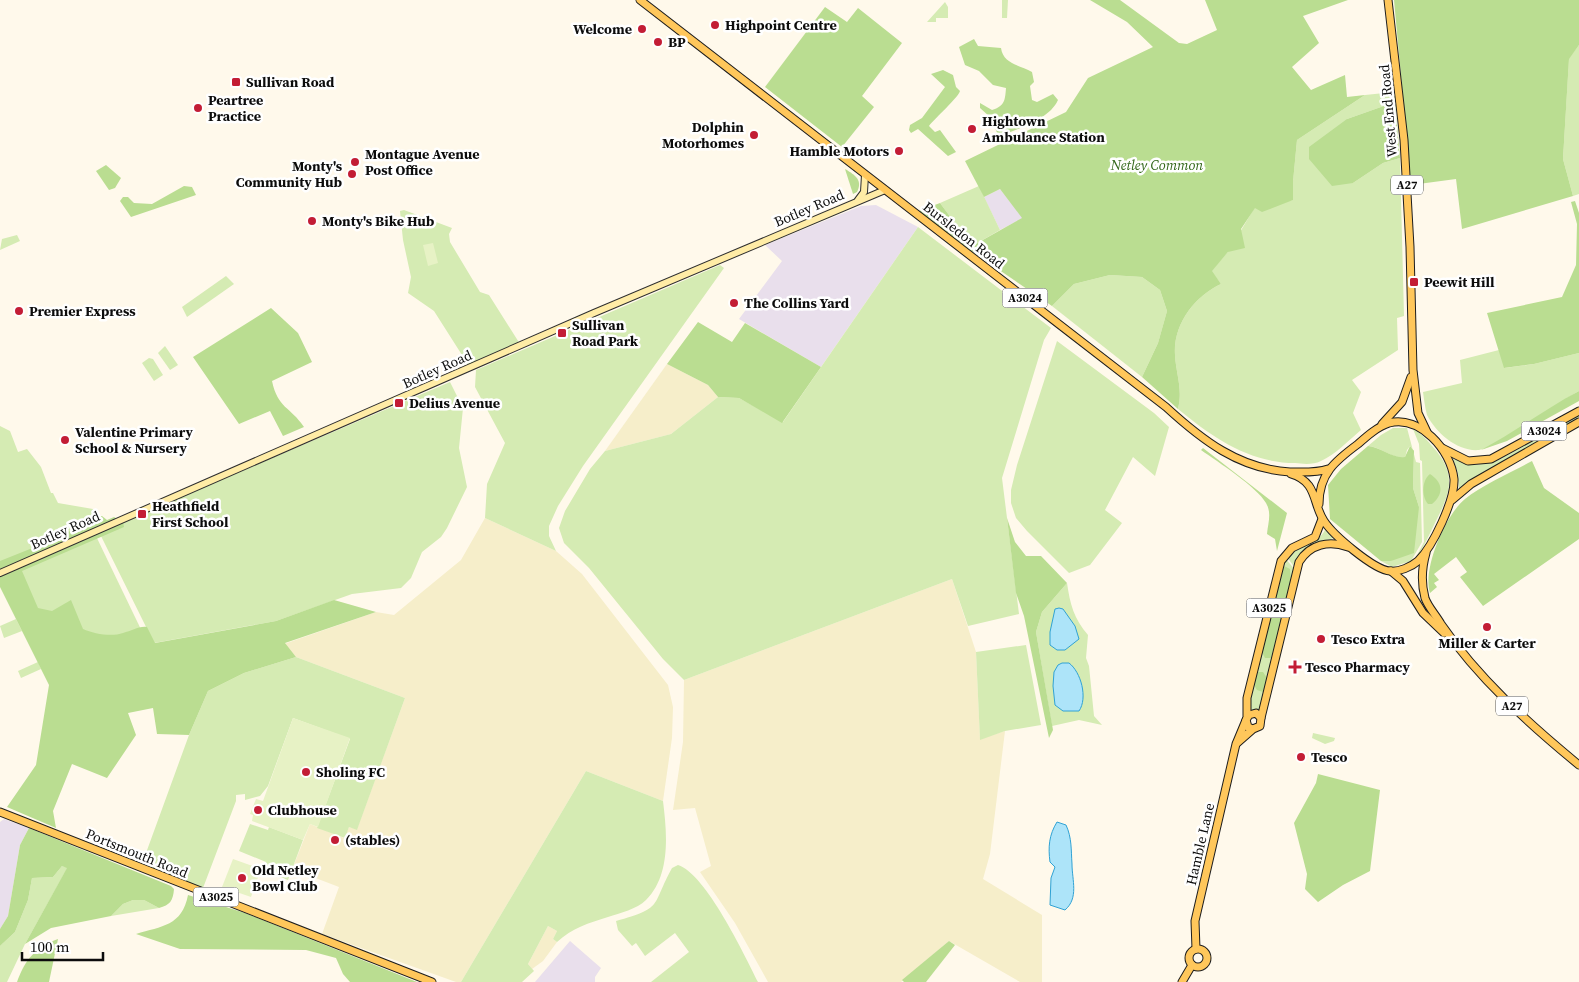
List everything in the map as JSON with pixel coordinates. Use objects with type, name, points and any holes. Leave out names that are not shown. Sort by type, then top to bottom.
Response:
[{"type":"main road","name":"Bursledon Road","points":[[640,0],[1166,407],[1215,447],[1248,464],[1281,471],[1304,480],[1319,504]]},
{"type":"main road","name":"West End Road","points":[[1388,0],[1404,140],[1410,247],[1413,370],[1418,413],[1427,432]]},
{"type":"main road","points":[[857,201],[864,192],[865,175]]},
{"type":"main road","name":"Botley Road","points":[[0,573],[884,190]]},
{"type":"main road","name":"West End Road","points":[[1376,429],[1402,402],[1413,370]]},
{"type":"main road","name":"A3024","points":[[1440,447],[1453,455],[1468,460],[1491,459],[1579,411]]},
{"type":"main road","points":[[1404,422],[1427,432],[1440,447],[1452,471],[1454,486],[1450,503],[1428,547],[1413,565],[1391,571],[1374,564],[1330,529],[1322,519],[1319,504],[1322,484],[1328,469],[1376,429],[1389,424],[1404,422]]},
{"type":"main road","name":"A3024","points":[[1450,503],[1471,484],[1579,422]]},
{"type":"main road","name":"Bursledon Road","points":[[1281,471],[1316,472],[1328,469]]},
{"type":"main road","name":"Hamble Lane","points":[[1196,949],[1195,921],[1236,744],[1246,718],[1247,698],[1281,561],[1292,548],[1315,537],[1322,519]]},
{"type":"main road","name":"A3025","points":[[1261,718],[1299,562],[1308,550],[1321,545],[1338,543],[1352,548]]},
{"type":"main road","name":"A27","points":[[1428,547],[1423,564],[1425,596],[1452,640]]},
{"type":"main road","name":"A27","points":[[1391,571],[1403,581],[1423,613],[1452,640],[1488,681],[1519,712],[1579,765]]},
{"type":"main road","points":[[1236,744],[1253,729],[1260,726],[1261,718],[1253,713],[1246,718],[1247,725],[1253,729]]},
{"type":"main road","name":"Portsmouth Road","points":[[0,812],[432,982]]},
{"type":"main road","points":[[1182,982],[1192,964],[1190,955],[1196,949],[1206,953],[1206,961],[1200,967],[1192,964]]},
{"type":"shaded area","points":[[1000,189],[1023,218],[1000,230],[984,197]]},
{"type":"shaded area","points":[[876,205],[918,227],[821,367],[739,319],[782,261],[765,245],[861,206]]},
{"type":"shaded area","points":[[667,364],[708,385],[718,397],[671,434],[605,451]]},
{"type":"shaded area","points":[[485,518],[556,551],[582,574],[668,685],[673,707],[672,738],[663,801],[586,771],[461,982],[456,982],[322,934],[339,887],[292,869],[310,824],[344,838],[349,827],[357,829],[405,698],[296,657],[284,644],[376,612],[394,615],[461,560]]},
{"type":"shaded area","points":[[952,579],[976,652],[980,739],[1005,731],[990,854],[983,879],[1042,915],[1042,982],[1020,982],[949,941],[901,982],[768,982],[735,923],[700,872],[711,866],[695,808],[673,810],[683,742],[684,680]]},
{"type":"shaded area","points":[[4,819],[29,828],[20,845],[8,916],[0,929],[0,822]]},
{"type":"shaded area","points":[[548,926],[557,931],[553,939],[557,942],[543,961],[532,969],[528,964]]},
{"type":"shaded area","points":[[570,941],[601,968],[595,977],[595,982],[535,982]]},
{"type":"green space","points":[[1002,0],[1008,0],[1007,18],[1002,18]]},
{"type":"green space","name":"Netley Common","points":[[1090,0],[1120,0],[1179,43],[1187,44],[1217,30],[1205,0],[1348,0],[1303,16],[1319,43],[1292,67],[1311,90],[1345,75],[1347,97],[1365,95],[1297,140],[1293,200],[1262,212],[1255,208],[1241,229],[1245,248],[1228,252],[1212,271],[1221,284],[1211,289],[1194,304],[1182,322],[1175,344],[1180,388],[1178,409],[1142,377],[1158,343],[1167,311],[1160,290],[1142,277],[1110,275],[1074,284],[1052,306],[973,252],[919,211],[940,203],[972,246],[1022,218],[1000,189],[984,197],[965,161],[1066,112],[1088,78],[1153,47],[1127,22]]},
{"type":"green space","points":[[1394,0],[1579,0],[1579,45],[1569,59],[1563,159],[1573,196],[1462,229],[1456,179],[1411,185]]},
{"type":"green space","points":[[945,2],[948,7],[948,18],[936,18],[936,22],[927,22]]},
{"type":"green space","points":[[825,7],[847,22],[858,8],[902,43],[862,96],[874,107],[842,147],[765,87]]},
{"type":"green space","points":[[974,39],[978,46],[1001,48],[1005,58],[1032,72],[1034,82],[1030,86],[1032,100],[1037,102],[1053,94],[1058,100],[1054,107],[1032,123],[999,137],[990,117],[980,108],[980,103],[992,110],[1000,107],[1005,99],[1006,88],[993,85],[979,71],[965,65],[959,47]]},
{"type":"green space","points":[[1579,45],[1579,194],[1573,196],[1563,159],[1569,58]]},
{"type":"green space","points":[[943,70],[953,75],[956,87],[960,91],[929,126],[935,132],[940,130],[956,152],[948,156],[918,129],[911,133],[909,130],[910,125],[922,118],[945,87],[931,74]]},
{"type":"green space","points":[[1394,92],[1395,102],[1347,119],[1353,183],[1383,163],[1400,158],[1404,316],[1397,318],[1398,350],[1352,380],[1361,392],[1353,413],[1361,430],[1331,455],[1318,462],[1305,464],[1278,462],[1247,453],[1218,438],[1178,409],[1180,388],[1175,344],[1182,322],[1194,304],[1211,289],[1221,284],[1211,271],[1228,252],[1255,207],[1293,200],[1297,140],[1365,95]]},
{"type":"green space","points":[[1395,102],[1400,158],[1383,163],[1353,183],[1332,186],[1309,159],[1309,147],[1347,119]]},
{"type":"green space","points":[[106,165],[121,178],[115,188],[109,190],[96,171]]},
{"type":"green space","points":[[845,169],[857,178],[859,184],[857,192],[853,194]]},
{"type":"green space","points":[[184,186],[192,187],[196,195],[131,217],[120,201],[123,197],[128,197],[134,203],[152,204]]},
{"type":"green space","points":[[979,186],[1000,230],[972,246],[940,203]]},
{"type":"green space","points":[[1575,201],[1579,213],[1579,353],[1534,364],[1504,368],[1487,313],[1562,297],[1576,265],[1577,224],[1571,202]]},
{"type":"green space","points":[[404,210],[452,228],[449,234],[450,242],[480,292],[489,295],[520,344],[469,366],[434,311],[408,293],[411,277],[403,240],[400,211]]},
{"type":"green space","points":[[918,227],[1051,328],[1044,340],[1002,478],[1019,614],[968,626],[952,579],[684,680],[663,659],[589,568],[564,543],[559,528],[565,511],[590,469],[605,451],[671,434],[718,397],[739,398],[783,422]]},
{"type":"green space","points":[[17,235],[20,241],[0,250],[2,239]]},
{"type":"green space","points":[[433,243],[438,263],[428,266],[423,245]]},
{"type":"green space","points":[[720,265],[724,268],[583,466],[558,506],[549,526],[549,536],[556,551],[485,518],[487,484],[505,443],[475,387],[476,370]]},
{"type":"green space","points":[[1110,275],[1142,277],[1160,290],[1167,311],[1158,343],[1142,377],[1052,306],[1074,284]]},
{"type":"green space","points":[[226,276],[234,284],[187,317],[182,307]]},
{"type":"green space","points":[[271,308],[298,333],[312,362],[272,381],[281,402],[304,427],[283,436],[270,411],[239,424],[193,357]]},
{"type":"green space","points":[[698,322],[732,342],[745,323],[821,367],[782,423],[739,398],[718,397],[708,385],[667,364]]},
{"type":"green space","points":[[1057,341],[1154,413],[1169,427],[1155,476],[1133,457],[1105,510],[1122,523],[1090,565],[1069,573],[1016,518],[1011,503],[1011,490],[1017,465]]},
{"type":"green space","points":[[165,346],[178,365],[170,370],[158,353]]},
{"type":"green space","points":[[1499,350],[1505,368],[1534,364],[1579,353],[1579,391],[1488,447],[1479,450],[1463,448],[1448,440],[1431,422],[1427,415],[1423,392],[1462,383],[1460,360]]},
{"type":"green space","points":[[149,358],[153,359],[163,375],[154,381],[142,363]]},
{"type":"green space","points":[[450,382],[463,408],[459,448],[467,487],[447,528],[441,537],[422,552],[411,578],[401,588],[352,594],[276,621],[154,643],[99,532]]},
{"type":"green space","points":[[1579,391],[1579,401],[1507,441],[1481,450],[1554,405]]},
{"type":"green space","points":[[1579,416],[1579,418],[1459,489],[1458,473],[1453,459],[1474,465],[1495,462]]},
{"type":"green space","points":[[0,426],[10,431],[18,452],[27,449],[41,467],[51,493],[53,493],[58,503],[93,509],[105,521],[0,566]]},
{"type":"green space","points":[[1393,428],[1407,428],[1413,449],[1410,446],[1405,458],[1396,457],[1378,448],[1368,446]]},
{"type":"green space","points":[[1413,429],[1426,439],[1441,457],[1449,477],[1449,486],[1444,504],[1423,547],[1415,559],[1424,542],[1422,461],[1420,460],[1419,444]]},
{"type":"green space","points":[[1368,446],[1400,457],[1405,457],[1410,446],[1414,451],[1413,488],[1419,507],[1414,553],[1391,561],[1381,561],[1330,519],[1328,485],[1341,469]]},
{"type":"green space","points":[[1203,448],[1287,513],[1277,551],[1275,539],[1267,534],[1269,514],[1266,503],[1246,482],[1201,450]]},
{"type":"green space","points":[[1414,454],[1416,462],[1420,463],[1422,542],[1411,561],[1392,567],[1381,561],[1391,561],[1419,507],[1413,488]]},
{"type":"green space","points":[[1532,461],[1544,488],[1579,513],[1579,539],[1483,606],[1460,577],[1467,572],[1456,557],[1434,574],[1439,580],[1434,583],[1437,587],[1430,593],[1428,583],[1429,570],[1437,543],[1443,529],[1458,506],[1480,489]]},
{"type":"green space","points":[[1430,474],[1439,484],[1440,492],[1432,504],[1428,504],[1424,497],[1423,488],[1425,480]]},
{"type":"green space","points":[[102,516],[107,520],[114,517],[123,522],[124,527],[22,571],[38,608],[52,611],[71,600],[83,629],[87,631],[114,635],[147,627],[155,643],[276,621],[334,600],[376,612],[285,643],[296,657],[244,673],[208,691],[189,735],[157,734],[153,708],[128,713],[136,735],[107,778],[72,764],[53,811],[56,828],[7,807],[36,765],[49,685],[0,587],[0,561],[40,545]]},
{"type":"green space","points":[[1007,518],[1015,542],[1026,556],[1041,556],[1067,583],[1042,612],[1036,632],[1053,730],[1049,738],[1024,616],[1016,593]]},
{"type":"green space","points":[[1325,530],[1334,538],[1322,541],[1295,568],[1287,557],[1313,542]]},
{"type":"green space","points":[[95,534],[148,644],[52,664],[8,573]]},
{"type":"green space","points":[[1286,559],[1295,570],[1260,712],[1250,712],[1249,702],[1281,566]]},
{"type":"green space","points":[[1284,566],[1290,569],[1291,581],[1271,658],[1265,658],[1262,652]]},
{"type":"green space","points":[[1067,583],[1073,611],[1088,635],[1086,658],[1089,666],[1094,716],[1102,725],[1079,720],[1052,726],[1036,632],[1042,612]]},
{"type":"green space","points":[[16,619],[22,631],[4,638],[0,626]]},
{"type":"green space","points":[[1026,645],[1041,725],[1005,731],[980,740],[976,652]]},
{"type":"green space","points":[[296,657],[405,698],[357,830],[349,827],[345,838],[317,828],[350,739],[293,718],[268,786],[260,796],[245,800],[245,794],[236,795],[236,801],[203,888],[142,864],[189,735],[208,691],[244,673]]},
{"type":"green space","points":[[38,662],[41,669],[21,678],[18,671]]},
{"type":"green space","points":[[1258,672],[1263,672],[1267,678],[1263,692],[1257,690],[1254,685]]},
{"type":"green space","name":"Sholing FC","points":[[293,718],[350,738],[318,827],[310,824],[303,840],[252,821],[253,815],[250,814],[256,799],[263,801]]},
{"type":"green space","points":[[1313,733],[1335,738],[1334,741],[1325,744],[1312,738]]},
{"type":"green space","points":[[586,771],[663,801],[666,826],[665,853],[660,878],[654,890],[638,906],[581,926],[557,942],[553,939],[557,931],[548,926],[528,964],[534,971],[522,982],[461,982]]},
{"type":"green space","points":[[1318,774],[1380,790],[1370,871],[1343,885],[1318,902],[1305,889],[1307,874],[1294,823],[1316,783]]},
{"type":"green space","points":[[250,824],[268,830],[269,827],[303,840],[288,880],[263,871],[266,862],[239,851]]},
{"type":"green space","points":[[29,828],[171,886],[174,889],[173,897],[168,904],[159,908],[144,900],[133,900],[123,904],[111,916],[51,928],[25,944],[67,868],[62,866],[53,877],[32,878],[28,900],[15,932],[0,946],[0,929],[8,916],[20,845]]},
{"type":"green space","name":"Old Netley Bowl Club","points":[[233,859],[261,869],[251,897],[222,887]]},
{"type":"green space","points":[[678,865],[689,871],[712,899],[734,935],[758,982],[651,982],[689,952],[675,933],[645,956],[636,943],[632,946],[618,930],[616,921],[649,909],[658,898],[672,868]]},
{"type":"green space","points":[[62,866],[68,867],[25,944],[7,982],[0,982],[0,946],[15,932],[28,900],[32,878],[53,877]]},
{"type":"green space","points":[[188,895],[245,913],[417,982],[350,982],[343,974],[336,958],[306,950],[180,949],[136,934],[170,923],[176,919],[185,905]]},
{"type":"green space","points":[[133,900],[144,900],[159,908],[111,916],[123,904]]},
{"type":"green space","points":[[58,939],[49,982],[17,982],[32,955],[43,946]]},
{"type":"green space","points":[[949,941],[955,945],[926,982],[904,982],[902,980]]},
{"type":"water","points":[[1055,609],[1063,609],[1075,626],[1079,639],[1065,650],[1057,650],[1050,645],[1050,632]]},
{"type":"water","points":[[1069,663],[1080,679],[1083,699],[1079,711],[1063,711],[1055,705],[1054,672],[1058,665]]},
{"type":"water","points":[[1057,822],[1066,825],[1071,844],[1073,894],[1072,900],[1065,910],[1050,905],[1051,878],[1055,867],[1050,862],[1049,846],[1052,832]]},
{"type":"place","name":"Highpoint Centre","points":[[715,25]]},
{"type":"place","name":"Welcome","points":[[642,29]]},
{"type":"place","name":"BP","points":[[658,42]]},
{"type":"place","name":"Sullivan Road","points":[[236,82]]},
{"type":"place","name":"Peartree Practice","points":[[198,108]]},
{"type":"place","name":"Hightown Ambulance Station","points":[[972,129]]},
{"type":"place","name":"Dolphin Motorhomes","points":[[754,135]]},
{"type":"place","name":"Hamble Motors","points":[[899,151]]},
{"type":"place","name":"Montague Avenue Post Office","points":[[355,162]]},
{"type":"place","name":"Monty's Community Hub","points":[[352,174]]},
{"type":"place","name":"Monty's Bike Hub","points":[[312,221]]},
{"type":"place","name":"Peewit Hill","points":[[1414,282]]},
{"type":"place","name":"The Collins Yard","points":[[734,303]]},
{"type":"place","name":"Premier Express","points":[[19,311]]},
{"type":"place","name":"Sullivan Road Park","points":[[562,333]]},
{"type":"place","name":"Delius Avenue","points":[[399,403]]},
{"type":"place","name":"Valentine Primary School & Nursery","points":[[65,440]]},
{"type":"place","name":"Heathfield First School","points":[[142,514]]},
{"type":"place","name":"Miller & Carter","points":[[1487,627]]},
{"type":"place","name":"Tesco Extra","points":[[1321,639]]},
{"type":"place","name":"Tesco Pharmacy","points":[[1295,667]]},
{"type":"place","name":"Tesco","points":[[1301,757]]},
{"type":"place","name":"Sholing FC","points":[[306,772]]},
{"type":"place","name":"Clubhouse","points":[[258,810]]},
{"type":"place","name":"(stables)","points":[[335,840]]},
{"type":"place","name":"Old Netley Bowl Club","points":[[242,878]]}]
